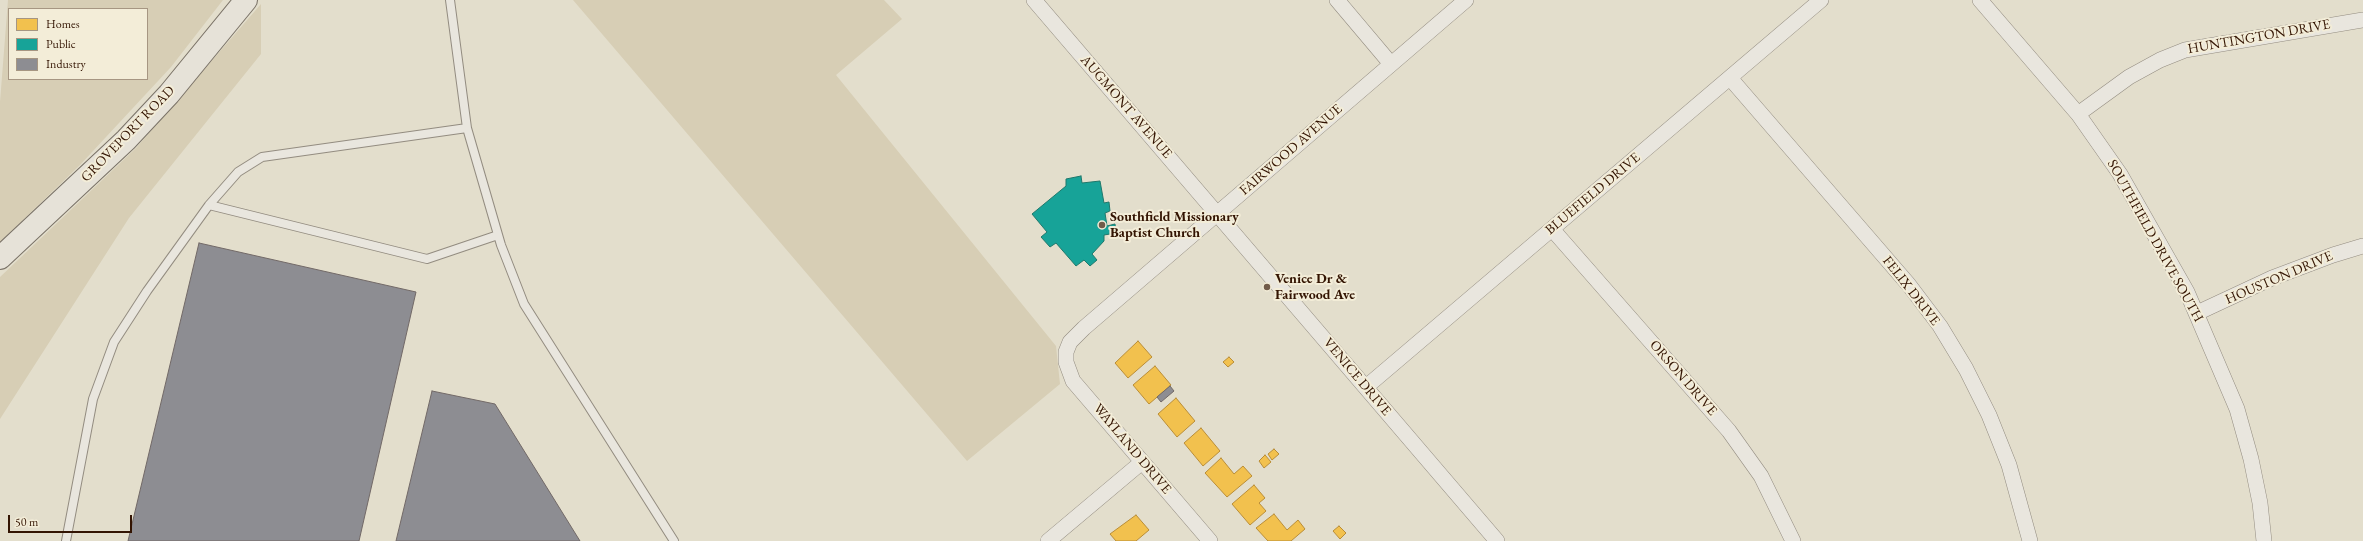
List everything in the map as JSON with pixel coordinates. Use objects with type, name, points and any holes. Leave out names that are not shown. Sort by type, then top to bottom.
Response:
[{"type":"main road","name":"GROVEPORT ROAD","points":[[0,258],[126,140],[168,94],[246,0]]},
{"type":"street","name":"AUGMONT AVENUE","points":[[1034,0],[1218,213]]},
{"type":"street","points":[[1337,0],[1391,64]]},
{"type":"street","name":"FAIRWOOD AVENUE","points":[[1066,352],[1070,342],[1084,328],[1466,0]]},
{"type":"street","name":"BLUEFIELD DRIVE","points":[[1366,387],[1821,0]]},
{"type":"street","name":"SOUTHFIELD DRIVE SOUTH","points":[[1980,0],[2078,114],[2120,174],[2197,313],[2237,409],[2249,452],[2260,503],[2264,541]]},
{"type":"street","name":"HUNTINGTON DRIVE","points":[[2078,114],[2129,77],[2160,60],[2185,50],[2363,20]]},
{"type":"street","name":"FELIX DRIVE","points":[[1730,78],[1909,285],[1940,326],[1966,369],[1988,415],[2009,465],[2030,541]]},
{"type":"street","name":"VENICE DRIVE","points":[[1218,213],[1497,541]]},
{"type":"street","name":"ORSON DRIVE","points":[[1552,229],[1729,431],[1761,476],[1794,541]]},
{"type":"street","name":"HOUSTON DRIVE","points":[[2197,313],[2272,278],[2333,254],[2363,246]]},
{"type":"street","name":"WAYLAND DRIVE","points":[[1066,352],[1066,362],[1073,381],[1210,541]]},
{"type":"street","points":[[1048,541],[1142,462]]},
{"type":"lane","points":[[450,0],[467,128],[498,235],[524,304],[674,541]]},
{"type":"lane","points":[[66,541],[93,399],[114,342],[147,291],[209,205],[238,172],[262,157],[467,128]]},
{"type":"lane","points":[[209,205],[427,259],[498,235]]},
{"type":"shaded area","points":[[8,0],[223,0],[171,67],[80,165],[0,242],[0,102]]},
{"type":"shaded area","points":[[573,0],[884,0],[902,19],[836,75],[1056,346],[1060,384],[967,461]]},
{"type":"shaded area","points":[[261,4],[261,54],[129,218],[0,419],[0,277],[136,148]]},
{"type":"building: Homes","points":[[1138,341],[1152,357],[1128,378],[1115,363]]},
{"type":"building: Homes","points":[[1229,357],[1234,362],[1228,367],[1223,362]]},
{"type":"building: Homes","points":[[1155,366],[1171,385],[1149,404],[1133,385]]},
{"type":"building: Homes","points":[[1176,398],[1195,421],[1177,437],[1158,414]]},
{"type":"building: Homes","points":[[1201,428],[1220,451],[1203,466],[1184,443]]},
{"type":"building: Homes","points":[[1274,449],[1279,454],[1272,460],[1268,454]]},
{"type":"building: Homes","points":[[1265,455],[1271,462],[1264,468],[1259,461]]},
{"type":"building: Homes","points":[[1221,458],[1234,474],[1243,466],[1252,476],[1227,497],[1205,473]]},
{"type":"building: Homes","points":[[1254,485],[1265,498],[1259,503],[1266,511],[1250,525],[1232,504]]},
{"type":"building: Homes","points":[[1274,514],[1287,530],[1298,520],[1305,529],[1291,541],[1268,541],[1256,528]]},
{"type":"building: Homes","points":[[1136,515],[1149,530],[1136,541],[1116,541],[1110,534]]},
{"type":"building: Homes","points":[[1339,526],[1346,533],[1340,539],[1333,531]]},
{"type":"building: Public","points":[[1081,176],[1082,183],[1100,181],[1104,203],[1109,202],[1110,211],[1105,213],[1107,226],[1115,224],[1116,233],[1104,235],[1104,241],[1092,254],[1097,260],[1090,266],[1084,260],[1076,266],[1056,243],[1050,247],[1041,237],[1047,232],[1032,214],[1066,186],[1066,179]]},
{"type":"building: Industry","points":[[199,243],[416,292],[359,541],[128,541]]},
{"type":"building: Industry","points":[[1170,386],[1174,391],[1161,402],[1157,397]]},
{"type":"building: Industry","points":[[432,391],[495,404],[580,541],[396,541]]},
{"type":"place","name":"Southfield Missionary Baptist Church","points":[[1102,225]]},
{"type":"place","name":"Venice Dr & Fairwood Ave","points":[[1267,287]]}]
